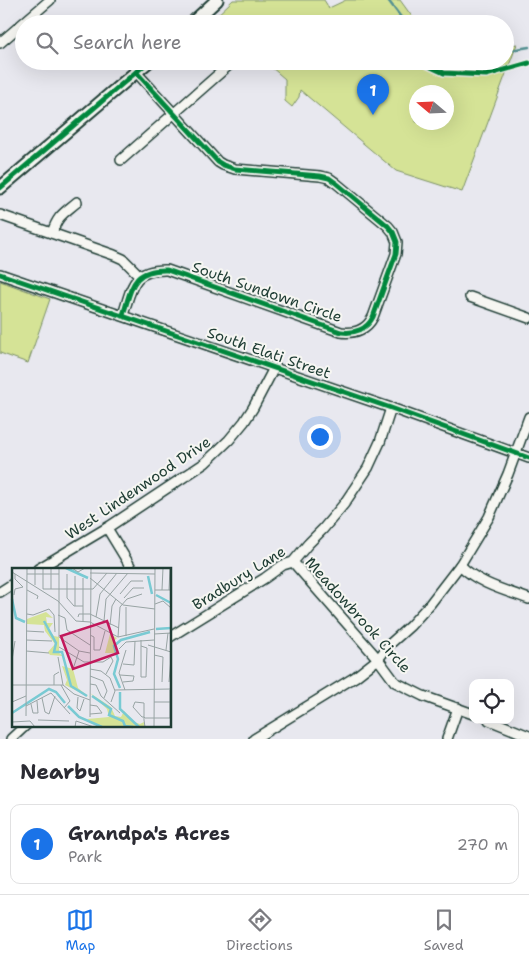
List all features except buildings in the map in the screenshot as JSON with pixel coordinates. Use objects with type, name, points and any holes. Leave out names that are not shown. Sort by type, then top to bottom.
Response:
[{"type":"street","points":[[33,15],[50,0]]},
{"type":"street","points":[[201,15],[217,0]]},
{"type":"street","points":[[0,43],[15,30]]},
{"type":"street","points":[[0,188],[138,70]]},
{"type":"street","points":[[121,160],[223,70]]},
{"type":"street","name":"South Sundown Circle","points":[[136,72],[218,162],[235,169],[329,178],[388,226],[397,242],[396,254],[372,320],[363,328],[352,332],[341,332],[167,270],[148,271],[140,276]]},
{"type":"street","points":[[52,233],[60,216],[77,202]]},
{"type":"street","points":[[0,215],[123,259],[140,276],[134,281],[123,315]]},
{"type":"street","name":"South Elati Street","points":[[0,274],[391,408],[529,458]]},
{"type":"street","points":[[470,297],[529,318]]},
{"type":"street","name":"West Lindenwood Drive","points":[[40,568],[107,528],[204,463],[229,440],[249,415],[274,368]]},
{"type":"street","name":"Bradbury Lane","points":[[171,634],[265,578],[283,565],[293,562],[339,510],[368,468],[380,442],[391,408]]},
{"type":"street","points":[[254,739],[355,677],[378,659],[391,643],[430,604],[460,565],[489,517],[529,417]]},
{"type":"street","points":[[107,528],[131,568]]},
{"type":"street","name":"Meadowbrook Circle","points":[[293,562],[378,659],[395,682],[423,696],[469,712]]},
{"type":"street","points":[[460,565],[483,582],[529,599]]},
{"type":"street","points":[[0,592],[12,585]]},
{"type":"street","points":[[447,739],[458,708]]},
{"type":"street","points":[[499,724],[529,736]]},
{"type":"street","points":[[11,739],[25,726]]},
{"type":"green space","points":[[233,0],[324,0],[329,8],[346,0],[400,0],[411,15],[217,15]]},
{"type":"green space","points":[[274,70],[507,70],[462,192],[396,171],[300,90],[299,97],[292,107],[285,101],[285,79]]},
{"type":"green space","points":[[0,281],[50,299],[28,363],[0,353]]},
{"type":"waterway","points":[[388,0],[399,15]]},
{"type":"waterway","points":[[514,50],[529,47]]},
{"type":"cycle path","points":[[514,67],[529,63]]},
{"type":"cycle path","points":[[0,188],[138,70]]},
{"type":"cycle path","points":[[438,70],[444,73],[486,75],[504,70]]},
{"type":"cycle path","points":[[123,315],[132,288],[140,276],[155,270],[167,270],[341,332],[360,330],[373,317],[396,254],[397,242],[388,226],[329,178],[235,169],[218,162],[136,72]]},
{"type":"cycle path","points":[[0,274],[391,408],[529,458]]},
{"type":"place","name":"Grandpa's Acres","points":[[373,115]]}]
